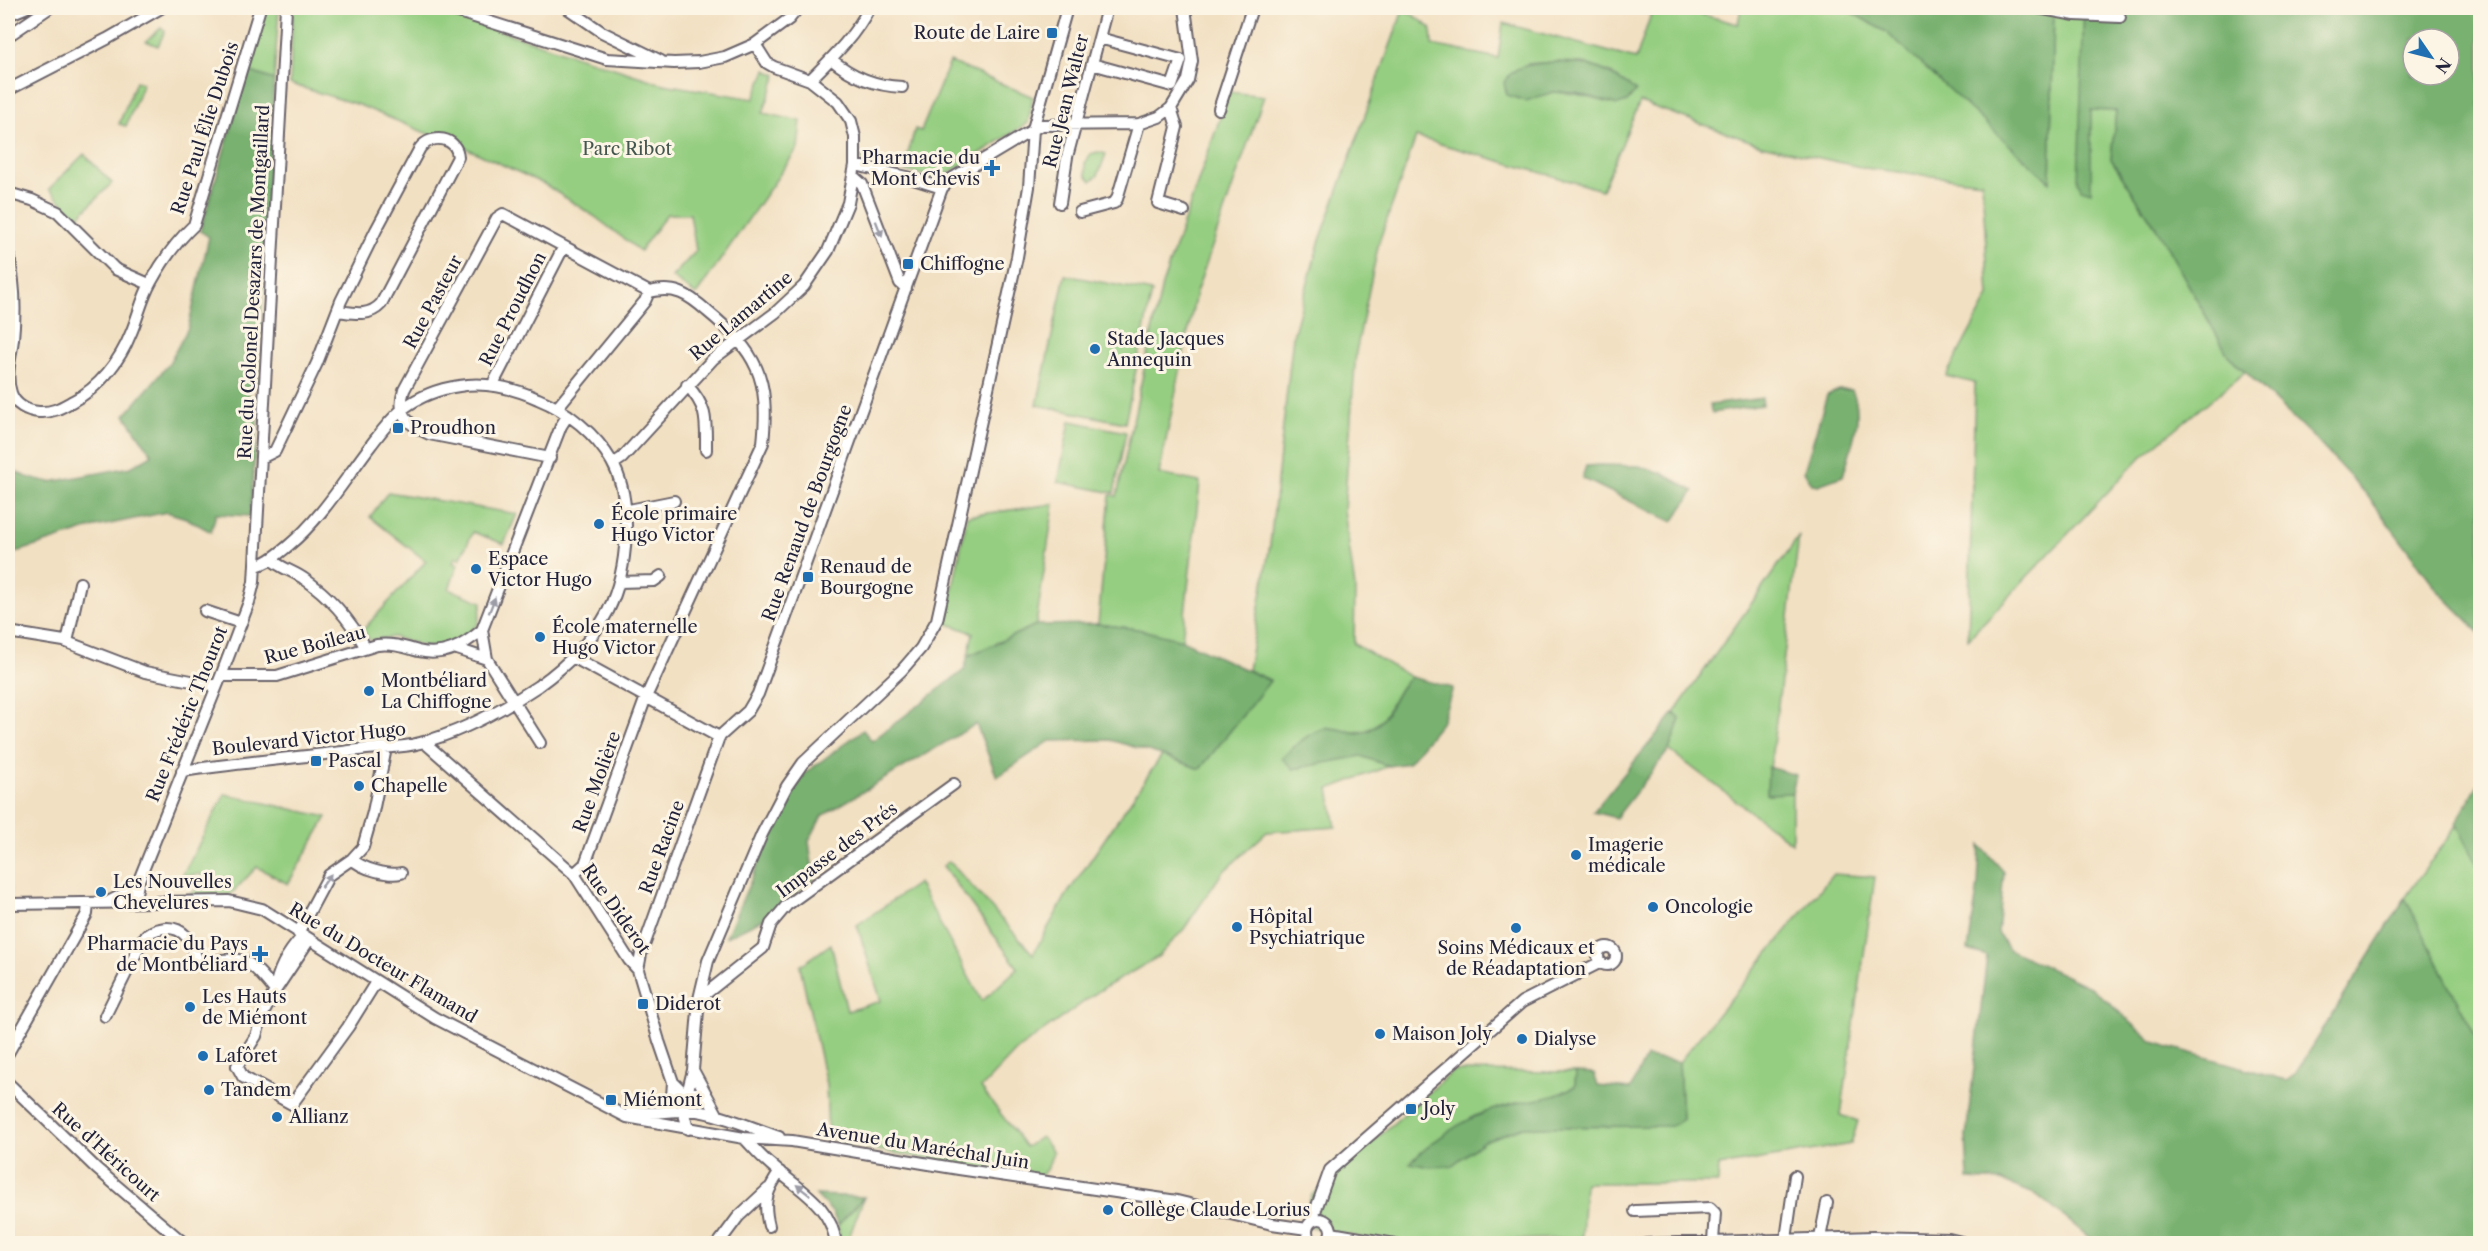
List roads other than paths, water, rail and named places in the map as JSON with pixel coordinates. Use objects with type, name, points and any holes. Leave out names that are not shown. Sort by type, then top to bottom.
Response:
[{"type":"street","points":[[8,15],[25,8]]},
{"type":"street","points":[[8,36],[49,8]]},
{"type":"street","points":[[8,90],[107,39],[161,8]]},
{"type":"street","name":"Rue Paul Élie Dubois","points":[[8,253],[15,305],[8,383],[12,396],[29,411],[55,411],[87,394],[110,370],[130,336],[149,284],[171,248],[194,225],[260,8]]},
{"type":"street","name":"Rue du Colonel Desazars de Montgaillard","points":[[256,562],[285,8]]},
{"type":"street","points":[[446,8],[607,60],[699,62],[725,57],[754,44],[789,19],[798,8]]},
{"type":"street","points":[[567,8],[602,32],[662,61]]},
{"type":"street","points":[[810,80],[831,59],[864,18],[869,8]]},
{"type":"street","points":[[688,1129],[683,1110],[693,1070],[699,999],[708,961],[762,834],[787,786],[803,763],[902,670],[921,648],[937,620],[1017,257],[1029,186],[1033,129],[1067,8]]},
{"type":"street","name":"Rue Jean Walter","points":[[1060,203],[1063,177],[1075,124],[1107,8]]},
{"type":"street","points":[[855,165],[942,188],[951,179],[1041,125],[1139,124],[1159,117],[1171,108],[1184,90],[1192,61],[1185,8]]},
{"type":"street","points":[[1219,109],[1252,8]]},
{"type":"street","points":[[2038,8],[2075,15],[2120,17]]},
{"type":"street","points":[[1092,64],[1172,86],[1178,73],[1180,60],[1099,38]]},
{"type":"street","name":"Rue Lamartine","points":[[613,464],[622,459],[713,359],[790,300],[814,274],[837,232],[854,177],[855,137],[851,121],[838,102],[810,80],[774,68],[767,63],[754,44]]},
{"type":"street","points":[[831,59],[857,77],[888,87],[902,87]]},
{"type":"street","points":[[1171,108],[1177,127],[1158,203],[1184,211]]},
{"type":"street","points":[[1080,212],[1114,203],[1117,199],[1139,124]]},
{"type":"street","points":[[261,458],[275,451],[317,363],[338,311],[376,230],[420,148],[431,139],[440,138],[454,144],[458,150],[458,157],[381,304],[366,314],[338,311]]},
{"type":"street","points":[[854,177],[862,184],[900,283],[906,288]]},
{"type":"street","name":"Rue Renaud de Bourgogne","points":[[719,737],[747,711],[758,694],[942,188]]},
{"type":"street","points":[[8,193],[32,200],[58,212],[115,269],[149,284]]},
{"type":"street","name":"Rue Pasteur","points":[[401,411],[404,390],[497,218],[503,214],[563,248]]},
{"type":"street","points":[[557,408],[645,301],[649,292],[563,248]]},
{"type":"street","name":"Rue Proudhon","points":[[493,384],[563,248]]},
{"type":"street","name":"Rue Molière","points":[[574,874],[585,864],[646,697],[763,443],[766,417],[764,390],[757,370],[740,340],[703,307],[678,290],[664,289],[649,292]]},
{"type":"street","name":"Boulevard Victor Hugo","points":[[182,771],[424,742],[485,718],[514,701],[547,679],[573,657],[600,625],[609,609],[619,582],[624,555],[624,511],[621,491],[613,464],[600,444],[568,415],[523,393],[493,384],[461,385],[435,392],[401,411],[313,521],[294,541],[271,559],[256,562]]},
{"type":"street","name":"Rue Lamartine","points":[[687,385],[697,396],[706,415],[706,450]]},
{"type":"street","points":[[401,411],[405,418],[429,434],[550,458]]},
{"type":"street","points":[[457,649],[482,630],[561,426],[568,415]]},
{"type":"street","points":[[624,511],[674,501]]},
{"type":"street","points":[[271,559],[276,565],[312,584],[331,601],[351,623],[366,648]]},
{"type":"street","name":"Rue Frédéric Thourot","points":[[134,902],[139,880],[241,623],[252,592],[256,562]]},
{"type":"street","points":[[619,582],[654,581],[661,576]]},
{"type":"street","points":[[67,642],[80,583]]},
{"type":"street","points":[[205,611],[241,623]]},
{"type":"street","points":[[482,630],[487,659],[540,743]]},
{"type":"street","name":"Rue Boileau","points":[[8,632],[67,642],[145,672],[219,681],[277,676],[366,648],[388,644],[421,652],[440,653],[457,649]]},
{"type":"street","points":[[457,649],[487,659]]},
{"type":"street","points":[[573,657],[719,737]]},
{"type":"street","name":"Rue Racine","points":[[638,969],[641,954],[719,737]]},
{"type":"street","name":"Rue Diderot","points":[[424,742],[574,874],[602,914],[629,960],[638,969],[658,1041],[674,1082],[671,1111]]},
{"type":"street","points":[[376,982],[348,1027],[292,1104],[243,1077],[237,1066],[256,1036],[262,1016],[303,936],[329,875],[363,848],[386,747]]},
{"type":"street","name":"Impasse des Prés","points":[[699,999],[764,948],[771,924],[787,905],[954,784]]},
{"type":"street","points":[[352,859],[357,864],[392,875],[401,873]]},
{"type":"street","points":[[105,904],[124,894],[139,880],[143,888],[157,901]]},
{"type":"street","name":"Rue du Docteur Flamand","points":[[8,904],[229,901],[255,906],[435,1018],[601,1105]]},
{"type":"street","points":[[8,1053],[87,914],[88,904]]},
{"type":"street","points":[[105,1016],[143,939],[148,933],[158,928],[180,930],[186,936],[198,962],[232,958],[250,964],[275,991]]},
{"type":"street","points":[[1320,1197],[1331,1229],[1327,1240],[1315,1242],[1309,1237],[1310,1225],[1320,1197],[1330,1170],[1522,1002],[1601,962]]},
{"type":"street","points":[[693,1070],[717,1116],[705,1131]]},
{"type":"street","points":[[674,1082],[681,1090],[706,1095]]},
{"type":"street","name":"Rue d'Héricourt","points":[[8,1083],[98,1169],[185,1244]]},
{"type":"street","name":"Avenue du Maréchal Juin","points":[[601,1105],[651,1114],[683,1110],[717,1116],[758,1135],[1049,1183],[1177,1201],[1272,1224],[1310,1225]]},
{"type":"street","name":"Avenue du Maréchal Juin","points":[[601,1105],[627,1117],[688,1129],[744,1138],[758,1135]]},
{"type":"street","points":[[758,1135],[769,1164]]},
{"type":"street","points":[[744,1138],[769,1164],[813,1198],[824,1210],[831,1223],[836,1244]]},
{"type":"street","points":[[718,1244],[738,1217],[768,1189],[780,1172]]},
{"type":"street","points":[[1786,1239],[1795,1176]]},
{"type":"street","points":[[768,1189],[766,1215],[769,1226]]},
{"type":"street","points":[[1812,1240],[1827,1203]]},
{"type":"street","points":[[1635,1211],[1710,1208],[1715,1213],[1713,1242]]},
{"type":"street","points":[[1310,1225],[1324,1219],[1331,1229],[1395,1244]]},
{"type":"street","points":[[1646,1244],[1773,1242],[1786,1239],[1949,1239],[1970,1244]]},
{"type":"place","name":"Route de Laire","points":[[1052,33]]},
{"type":"place","name":"Pharmacie du Mont Chevis","points":[[992,168]]},
{"type":"place","name":"Chiffogne","points":[[908,264]]},
{"type":"place","name":"Stade Jacques Annequin","points":[[1095,349]]},
{"type":"place","name":"Proudhon","points":[[398,428]]},
{"type":"place","name":"École primaire Hugo Victor","points":[[599,524]]},
{"type":"place","name":"Espace Victor Hugo","points":[[476,569]]},
{"type":"place","name":"Renaud de Bourgogne","points":[[808,577]]},
{"type":"place","name":"École maternelle Hugo Victor","points":[[540,637]]},
{"type":"place","name":"Montbéliard La Chiffogne","points":[[369,691]]},
{"type":"place","name":"Pascal","points":[[316,761]]},
{"type":"place","name":"Chapelle","points":[[359,786]]},
{"type":"place","name":"Imagerie médicale","points":[[1576,855]]},
{"type":"place","name":"Les Nouvelles Chevelures","points":[[101,892]]},
{"type":"place","name":"Oncologie","points":[[1653,907]]},
{"type":"place","name":"Hôpital Psychiatrique","points":[[1237,927]]},
{"type":"place","name":"Soins Médicaux et de Réadaptation","points":[[1516,928]]},
{"type":"place","name":"Pharmacie du Pays de Montbéliard","points":[[260,954]]},
{"type":"place","name":"Diderot","points":[[643,1004]]},
{"type":"place","name":"Les Hauts de Miémont","points":[[190,1007]]},
{"type":"place","name":"Maison Joly","points":[[1380,1034]]},
{"type":"place","name":"Dialyse","points":[[1522,1039]]},
{"type":"place","name":"Lafôret","points":[[203,1056]]},
{"type":"place","name":"Tandem","points":[[209,1090]]},
{"type":"place","name":"Miémont","points":[[611,1100]]},
{"type":"place","name":"Joly","points":[[1411,1109]]},
{"type":"place","name":"Allianz","points":[[277,1117]]},
{"type":"place","name":"Collège Claude Lorius","points":[[1108,1210]]},
{"type":"park label","name":"Parc Ribot","points":[[627,149]]}]
